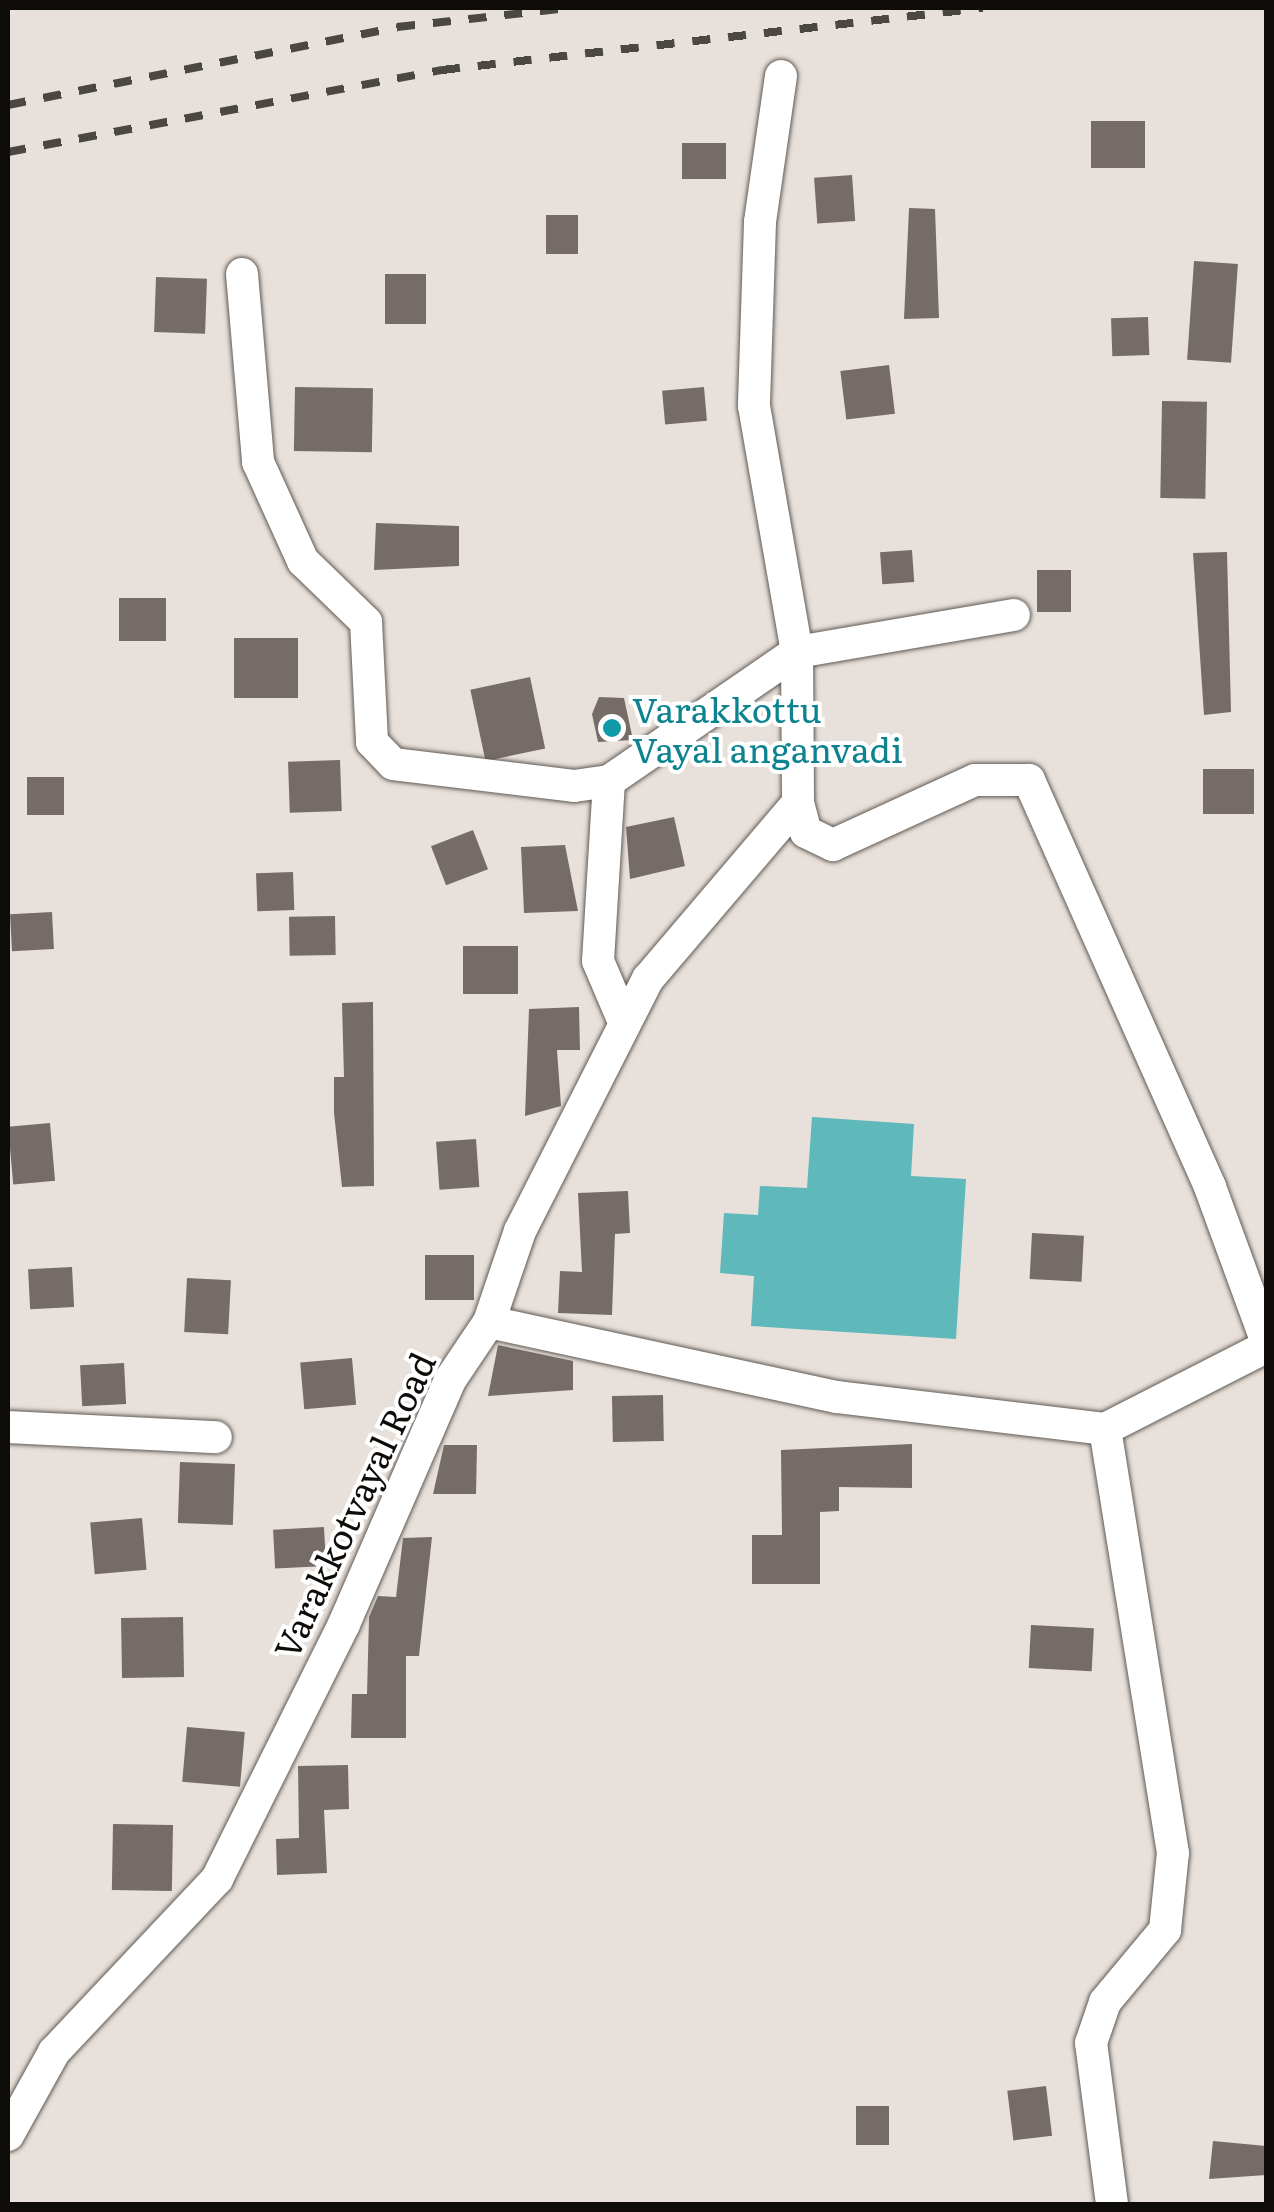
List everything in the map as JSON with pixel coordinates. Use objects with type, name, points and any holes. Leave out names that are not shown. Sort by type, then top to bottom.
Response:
[{"type":"street","points":[[489,1322],[837,1397],[1105,1429],[1266,1344],[1171,1096],[1029,780],[975,780],[833,845],[806,832],[798,803],[797,652],[754,406],[760,222],[781,76]]},
{"type":"street","points":[[242,274],[258,462],[303,561],[366,622],[372,742],[394,764],[574,786],[609,780],[797,652],[1014,615]]},
{"type":"street","points":[[609,780],[598,961],[624,1022]]},
{"type":"street","name":"Varakkotvayal Road","points":[[8,2136],[54,2052],[216,1879],[344,1624],[450,1380],[489,1322],[520,1231],[624,1022],[648,979],[798,803]]},
{"type":"street","points":[[8,1426],[216,1437]]},
{"type":"street","points":[[1105,1429],[1173,1854],[1165,1930],[1105,2002],[1091,2043],[1092,2100],[1112,2204]]},
{"type":"water","points":[[812,1117],[914,1124],[911,1176],[966,1179],[956,1339],[751,1326],[754,1276],[720,1273],[724,1213],[758,1215],[760,1186],[807,1188]]},
{"type":"building","points":[[1091,121],[1145,121],[1145,168],[1091,168]]},
{"type":"building","points":[[682,143],[726,143],[726,179],[682,179]]},
{"type":"building","points":[[852,175],[855,221],[817,224],[814,178]]},
{"type":"building","points":[[909,208],[935,209],[939,318],[904,319]]},
{"type":"building","points":[[546,215],[578,215],[578,254],[546,254]]},
{"type":"building","points":[[1194,261],[1238,264],[1231,363],[1187,360]]},
{"type":"building","points":[[385,274],[426,274],[426,324],[385,324]]},
{"type":"building","points":[[156,277],[207,279],[205,334],[154,332]]},
{"type":"building","points":[[1148,317],[1149,355],[1112,356],[1111,318]]},
{"type":"building","points":[[889,365],[895,414],[846,420],[840,371]]},
{"type":"building","points":[[295,387],[373,388],[372,452],[294,451]]},
{"type":"building","points":[[704,387],[707,421],[665,425],[662,391]]},
{"type":"building","points":[[1162,401],[1207,402],[1205,499],[1160,498]]},
{"type":"building","points":[[376,523],[459,526],[459,566],[374,570]]},
{"type":"building","points":[[912,550],[914,582],[882,584],[880,552]]},
{"type":"building","points":[[1227,552],[1231,712],[1204,715],[1193,553]]},
{"type":"building","points":[[1037,570],[1071,570],[1071,612],[1037,612]]},
{"type":"building","points":[[119,598],[166,598],[166,641],[119,641]]},
{"type":"building","points":[[234,638],[298,638],[298,698],[234,698]]},
{"type":"building","points":[[530,677],[545,748],[486,761],[470,690]]},
{"type":"building","name":"Varakkottu Vayal anganvadi","points":[[599,697],[624,698],[633,740],[598,742],[592,714]]},
{"type":"building","points":[[340,760],[342,811],[290,813],[288,762]]},
{"type":"building","points":[[1203,769],[1254,769],[1254,814],[1203,814]]},
{"type":"building","points":[[27,777],[64,777],[64,815],[27,815]]},
{"type":"building","points":[[674,817],[685,866],[630,879],[626,827]]},
{"type":"building","points":[[473,830],[488,869],[446,885],[431,846]]},
{"type":"building","points":[[565,845],[578,911],[524,913],[521,847]]},
{"type":"building","points":[[293,872],[294,910],[257,911],[256,873]]},
{"type":"building","points":[[52,912],[54,949],[12,951],[10,914]]},
{"type":"building","points":[[335,916],[336,955],[290,956],[289,917]]},
{"type":"building","points":[[463,946],[518,946],[518,994],[463,994]]},
{"type":"building","points":[[373,1002],[374,1186],[342,1187],[334,1077],[344,1077],[342,1003]]},
{"type":"building","points":[[579,1007],[580,1050],[557,1050],[561,1106],[525,1116],[529,1009]]},
{"type":"building","points":[[50,1123],[55,1181],[13,1184],[8,1127]]},
{"type":"building","points":[[476,1139],[479,1187],[439,1190],[436,1142]]},
{"type":"building","points":[[628,1191],[630,1233],[615,1234],[612,1315],[558,1313],[560,1271],[582,1272],[578,1193]]},
{"type":"building","points":[[1032,1233],[1084,1236],[1082,1282],[1030,1279]]},
{"type":"building","points":[[425,1255],[474,1255],[474,1300],[425,1300]]},
{"type":"building","points":[[72,1267],[74,1307],[30,1309],[28,1269]]},
{"type":"building","points":[[187,1278],[231,1280],[228,1334],[184,1332]]},
{"type":"building","points":[[498,1345],[573,1361],[573,1390],[488,1396]]},
{"type":"building","points":[[352,1358],[356,1405],[304,1409],[300,1363]]},
{"type":"building","points":[[124,1363],[126,1404],[82,1406],[80,1365]]},
{"type":"building","points":[[663,1395],[664,1441],[613,1442],[612,1396]]},
{"type":"building","points":[[912,1444],[912,1488],[839,1487],[839,1511],[820,1512],[820,1584],[752,1584],[752,1535],[782,1535],[781,1450]]},
{"type":"building","points":[[444,1445],[477,1445],[476,1494],[433,1494]]},
{"type":"building","points":[[180,1462],[235,1464],[233,1525],[178,1523]]},
{"type":"building","points":[[142,1518],[147,1570],[95,1574],[90,1523]]},
{"type":"building","points":[[324,1527],[326,1566],[275,1569],[273,1530]]},
{"type":"building","points":[[432,1537],[419,1656],[406,1656],[406,1738],[351,1738],[352,1694],[367,1694],[369,1617],[378,1596],[396,1597],[403,1538]]},
{"type":"building","points":[[183,1617],[184,1677],[122,1678],[121,1618]]},
{"type":"building","points":[[1031,1625],[1094,1628],[1092,1671],[1029,1668]]},
{"type":"building","points":[[187,1727],[245,1732],[240,1787],[182,1782]]},
{"type":"building","points":[[348,1765],[349,1809],[324,1810],[327,1873],[277,1875],[276,1839],[299,1838],[298,1766]]},
{"type":"building","points":[[113,1824],[173,1825],[172,1891],[112,1890]]},
{"type":"building","points":[[1046,2086],[1052,2136],[1013,2140],[1007,2091]]},
{"type":"building","points":[[856,2106],[889,2106],[889,2145],[856,2145]]},
{"type":"building","points":[[1213,2141],[1266,2146],[1266,2175],[1209,2179]]},
{"type":"railway","points":[[8,105],[397,27],[568,8]]},
{"type":"railway","points":[[8,152],[442,70],[982,8]]},
{"type":"place","name":"Varakkottu Vayal anganvadi","points":[[612,728]]}]
